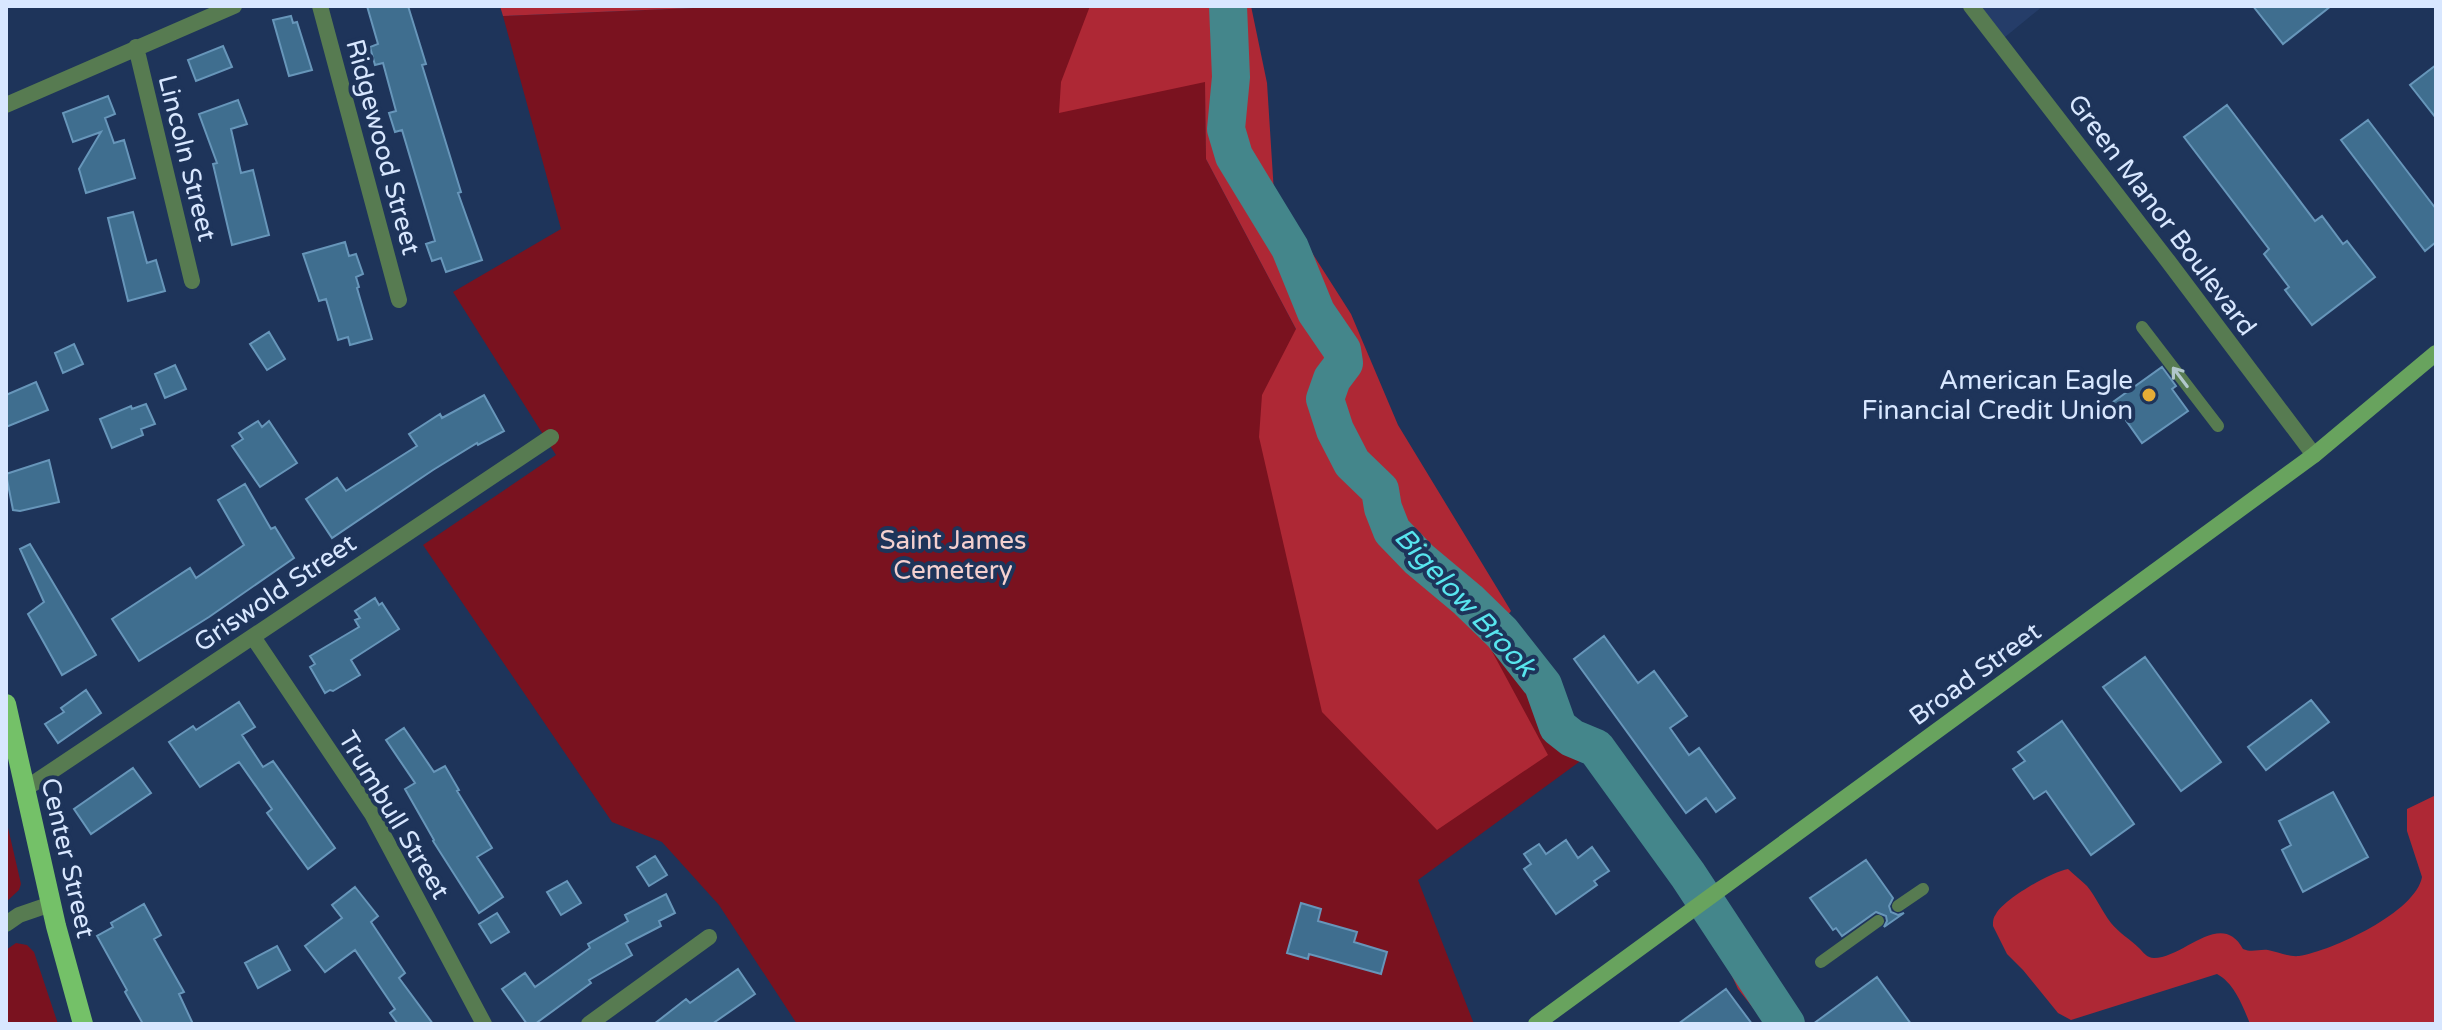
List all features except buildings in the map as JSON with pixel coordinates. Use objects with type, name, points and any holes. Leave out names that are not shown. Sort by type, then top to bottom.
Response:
[{"type":"main road","name":"Broad Street","points":[[1536,1024],[2314,455],[2434,359]]},
{"type":"main road","name":"Center Street","points":[[6,704],[51,904],[83,1024]]},
{"type":"street","points":[[6,105],[234,6]]},
{"type":"street","name":"Ridgewood Street","points":[[320,6],[399,300]]},
{"type":"street","name":"Green Manor Boulevard","points":[[1971,6],[2314,455]]},
{"type":"street","name":"Lincoln Street","points":[[136,47],[192,281]]},
{"type":"street","name":"Griswold Street","points":[[25,789],[551,437]]},
{"type":"street","name":"Trumbull Street","points":[[253,637],[372,814],[484,1024]]},
{"type":"street","points":[[6,924],[19,915],[51,904]]},
{"type":"street","points":[[589,1024],[709,937]]},
{"type":"lane","points":[[2142,327],[2218,426]]},
{"type":"lane","points":[[1898,906],[1923,889]]},
{"type":"lane","points":[[1821,962],[1878,921]]},
{"type":"shaded area","points":[[500,6],[742,6],[503,16]]},
{"type":"shaded area","points":[[1090,6],[1251,6],[1267,83],[1274,193],[1351,314],[1398,425],[1511,611],[1487,642],[1548,755],[1437,830],[1322,712],[1259,437],[1262,395],[1296,329],[1206,159],[1205,82],[1059,113],[1061,82]]},
{"type":"shaded area","points":[[1971,6],[2043,6],[1999,42]]},
{"type":"shaded area","points":[[2436,795],[2436,1024],[2250,1024],[2233,989],[2217,974],[2071,1020],[2058,1013],[2007,954],[1993,926],[1995,915],[2008,901],[2040,881],[2068,869],[2087,886],[2114,927],[2149,957],[2166,956],[2213,934],[2234,938],[2246,950],[2268,950],[2295,956],[2314,953],[2371,928],[2405,903],[2416,890],[2422,877],[2407,831],[2407,809]]},
{"type":"shaded area","points":[[1746,937],[1755,943],[1805,1024],[1766,1024],[1738,989],[1726,963],[1740,940]]},
{"type":"green space","name":"Saint James Cemetery","points":[[742,6],[1205,6],[1206,159],[1317,369],[1590,754],[1418,880],[1474,1024],[797,1024],[719,905],[662,842],[612,822],[423,545],[556,455],[453,292],[561,229],[503,16]]},
{"type":"green space","points":[[6,819],[21,884],[6,902]]},
{"type":"green space","points":[[16,943],[27,945],[34,952],[58,1024],[6,1024],[6,950]]},
{"type":"waterway","name":"Bigelow Brook","points":[[1228,6],[1231,77],[1226,129],[1234,156],[1290,248],[1316,312],[1342,350],[1344,363],[1332,379],[1325,399],[1335,430],[1352,463],[1380,490],[1392,531],[1502,633],[1543,685],[1558,727],[1572,738],[1596,748],[1688,875],[1786,1024]]},
{"type":"place","name":"American Eagle Financial Credit Union","points":[[2149,395]]}]
